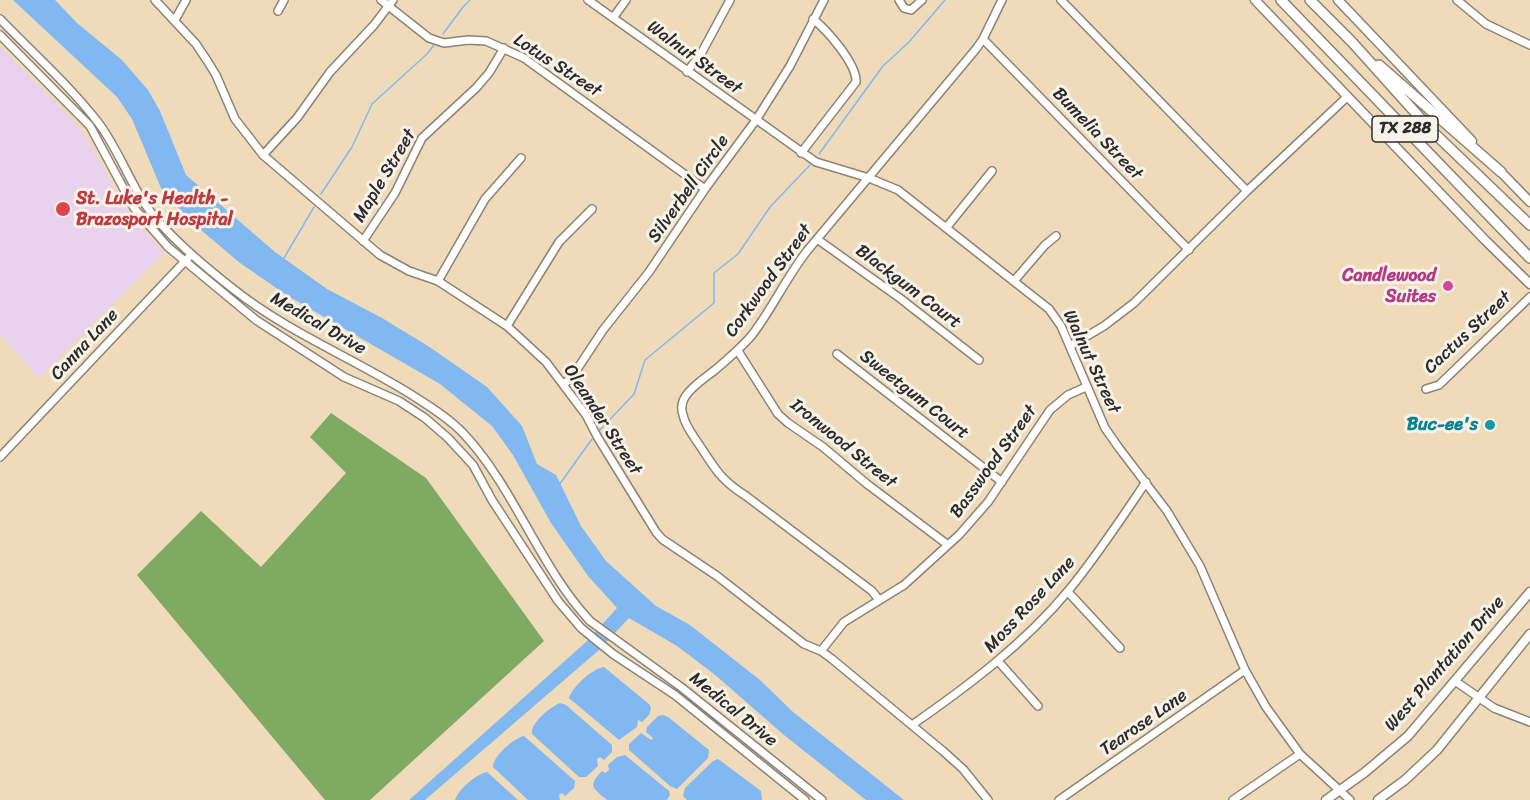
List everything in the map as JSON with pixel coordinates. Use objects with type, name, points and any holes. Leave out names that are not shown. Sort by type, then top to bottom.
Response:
[{"type":"highway","name":"TX 288","points":[[1281,0],[1530,258]]},
{"type":"highway","name":"TX 288","points":[[1310,0],[1352,42],[1418,116],[1530,225]]},
{"type":"highway","points":[[1352,42],[1501,172]]},
{"type":"main road","points":[[1255,0],[1530,284]]},
{"type":"main road","points":[[1338,0],[1530,201]]},
{"type":"main road","name":"West Plantation Drive","points":[[1326,800],[1364,774],[1408,736],[1530,592]]},
{"type":"main road","points":[[1378,800],[1422,766],[1437,750],[1530,634]]},
{"type":"street","name":"Oleander Street","points":[[155,0],[175,20],[208,62],[235,119],[263,155],[363,241],[399,266],[438,282],[507,326],[531,346],[564,384],[586,415],[662,539],[717,576],[804,644],[821,651],[963,770],[988,800]]},
{"type":"street","points":[[175,20],[186,0]]},
{"type":"street","points":[[278,11],[284,0]]},
{"type":"street","name":"Lotus Street","points":[[381,0],[391,3],[434,40],[444,43],[468,40],[486,41],[524,58],[705,189]]},
{"type":"street","name":"Walnut Street","points":[[588,0],[801,153],[816,162],[869,178],[898,190],[1049,309],[1070,346],[1086,387],[1111,437],[1167,511],[1200,566],[1245,670],[1271,715],[1300,754],[1350,800]]},
{"type":"street","points":[[613,18],[626,0]]},
{"type":"street","points":[[687,72],[702,52],[730,0]]},
{"type":"street","name":"Silverbell Circle","points":[[564,384],[572,377],[603,330],[649,272],[705,189],[756,120],[790,66],[824,0]]},
{"type":"street","points":[[899,0],[904,8],[911,10],[922,0]]},
{"type":"street","name":"Corkwood Street","points":[[879,600],[872,591],[728,485],[713,469],[685,422],[682,413],[683,404],[686,396],[698,383],[738,351],[765,317],[789,274],[983,39],[1002,0]]},
{"type":"street","points":[[1061,0],[1247,191]]},
{"type":"street","points":[[1457,0],[1486,24],[1530,45]]},
{"type":"street","points":[[263,155],[297,118],[330,72],[374,26],[391,3]]},
{"type":"street","name":"Medical Drive","points":[[0,19],[97,120],[115,148],[140,197],[165,228],[233,289],[257,306],[321,345],[392,383],[435,410],[461,431],[499,480],[553,571],[579,609],[593,624],[681,687],[822,800]]},
{"type":"street","points":[[801,153],[856,82],[856,74],[850,63],[824,27],[813,19]]},
{"type":"street","name":"Medical Drive","points":[[0,35],[90,126],[134,208],[157,236],[256,320],[344,376],[399,401],[425,418],[448,438],[473,465],[492,500],[558,601],[586,633],[675,695],[805,800]]},
{"type":"street","name":"Bumelia Street","points":[[983,39],[1189,250]]},
{"type":"street","name":"Maple Street","points":[[363,241],[395,193],[422,138],[477,88],[504,48]]},
{"type":"street","points":[[1070,346],[1118,317],[1347,97]]},
{"type":"street","points":[[438,282],[485,199],[520,158]]},
{"type":"street","points":[[946,228],[992,171]]},
{"type":"street","points":[[507,326],[560,242],[592,209]]},
{"type":"street","points":[[1014,281],[1045,245],[1056,236]]},
{"type":"street","name":"Blackgum Court","points":[[818,239],[901,299],[979,360]]},
{"type":"street","name":"Canna Lane","points":[[0,457],[193,254]]},
{"type":"street","name":"Cactus Street","points":[[1426,390],[1439,385],[1530,297]]},
{"type":"street","name":"Ironwood Street","points":[[738,351],[778,414],[824,447],[867,484],[948,545]]},
{"type":"street","name":"Sweetgum Court","points":[[837,354],[1002,482]]},
{"type":"street","name":"Basswood Street","points":[[821,651],[844,622],[904,585],[948,545],[974,519],[1057,402],[1068,394],[1086,387]]},
{"type":"street","name":"Moss Rose Lane","points":[[912,725],[968,686],[998,661],[1068,591],[1146,482]]},
{"type":"street","points":[[1068,591],[1120,648]]},
{"type":"street","points":[[616,655],[622,645]]},
{"type":"street","points":[[998,661],[1038,706]]},
{"type":"street","name":"Tearose Lane","points":[[1059,800],[1245,670]]},
{"type":"street","points":[[1455,681],[1494,708],[1530,722]]},
{"type":"street","points":[[1233,800],[1300,754]]},
{"type":"shaded area","name":"St. Luke's Health - Brazosport Hospital","points":[[0,47],[71,118],[86,137],[134,219],[164,253],[39,378],[0,335]]},
{"type":"green space","points":[[331,413],[426,478],[544,641],[370,800],[325,800],[137,575],[201,511],[261,567],[346,473],[310,437]]},
{"type":"water","points":[[13,0],[55,0],[77,23],[122,60],[148,90],[160,111],[186,175],[275,252],[327,289],[428,346],[487,387],[522,426],[537,464],[556,475],[581,526],[606,561],[656,606],[690,625],[760,680],[793,712],[904,800],[866,800],[784,735],[714,674],[677,646],[629,618],[599,650],[425,800],[409,800],[586,642],[617,608],[588,576],[551,523],[513,455],[492,426],[440,384],[288,296],[240,263],[201,230],[161,188],[132,119],[117,97]]},
{"type":"water","points":[[604,667],[651,708],[649,715],[642,722],[638,720],[637,727],[619,740],[569,698],[583,679]]},
{"type":"water","points":[[560,703],[566,705],[612,745],[612,752],[604,760],[600,757],[597,759],[598,766],[586,777],[579,777],[532,734],[532,729],[538,720]]},
{"type":"water","points":[[663,715],[709,750],[708,758],[677,789],[670,786],[629,750],[629,744],[641,733],[651,740],[653,738],[646,732],[647,727],[658,716]]},
{"type":"water","points":[[524,736],[575,781],[574,788],[565,796],[562,793],[559,795],[560,800],[528,800],[493,767],[496,758],[505,748]]},
{"type":"water","points":[[625,755],[669,791],[670,795],[667,800],[607,800],[595,790],[593,784],[597,776],[602,771],[605,773],[609,770],[608,765],[617,757]]},
{"type":"water","points":[[718,759],[761,791],[762,800],[687,800],[683,796],[685,788]]},
{"type":"water","points":[[487,772],[518,800],[455,800],[468,783]]},
{"type":"waterway","points":[[443,34],[470,0]]},
{"type":"waterway","points":[[819,154],[883,66],[909,42],[945,0]]},
{"type":"waterway","points":[[321,194],[352,147],[372,104],[434,45]]},
{"type":"waterway","points":[[599,431],[634,394],[645,360],[714,303],[714,273],[738,254],[770,207],[810,165]]},
{"type":"waterway","points":[[284,258],[314,207]]},
{"type":"waterway","points":[[559,485],[592,439]]},
{"type":"place","name":"St. Luke's Health - Brazosport Hospital","points":[[63,209]]},
{"type":"place","name":"Candlewood Suites","points":[[1448,286]]},
{"type":"place","name":"Buc-ee's","points":[[1490,425]]}]
